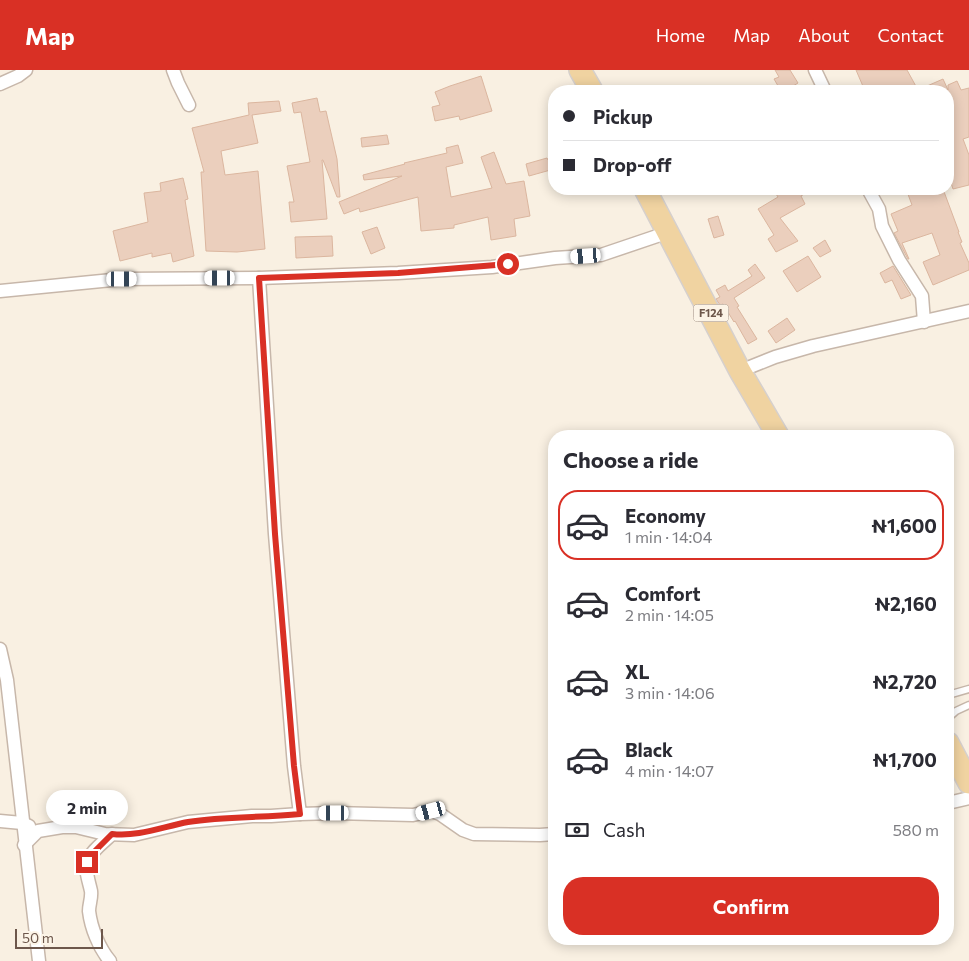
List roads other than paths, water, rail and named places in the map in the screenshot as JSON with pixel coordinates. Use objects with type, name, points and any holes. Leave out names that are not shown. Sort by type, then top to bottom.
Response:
[{"type":"main road","points":[[580,70],[589,85]]},
{"type":"main road","name":"F124","points":[[648,195],[740,370],[775,430]]},
{"type":"main road","points":[[954,754],[969,783]]},
{"type":"street","points":[[0,84],[26,70]]},
{"type":"street","points":[[173,70],[189,104]]},
{"type":"street","points":[[815,70],[822,85]]},
{"type":"street","points":[[871,195],[879,209],[882,226],[899,260],[922,296],[924,322]]},
{"type":"street","points":[[0,291],[122,279],[259,278],[398,273],[492,266],[555,258],[601,255],[669,232]]},
{"type":"street","points":[[259,278],[275,534],[294,766],[300,814]]},
{"type":"street","points":[[740,370],[813,346],[969,311]]},
{"type":"street","points":[[0,649],[7,680],[24,845],[39,961]]},
{"type":"street","points":[[954,801],[969,798]]},
{"type":"street","points":[[24,845],[38,831],[62,827],[76,827],[112,834],[134,835],[188,822],[252,816],[334,813],[413,816],[431,811],[440,814],[463,830],[474,834],[548,835]]},
{"type":"street","points":[[0,821],[22,823],[38,831]]},
{"type":"street","points":[[110,961],[91,923],[89,909],[91,893],[87,862],[90,856],[112,834]]},
{"type":"lane","points":[[954,693],[969,689]]},
{"type":"lane","points":[[954,713],[969,705]]}]
